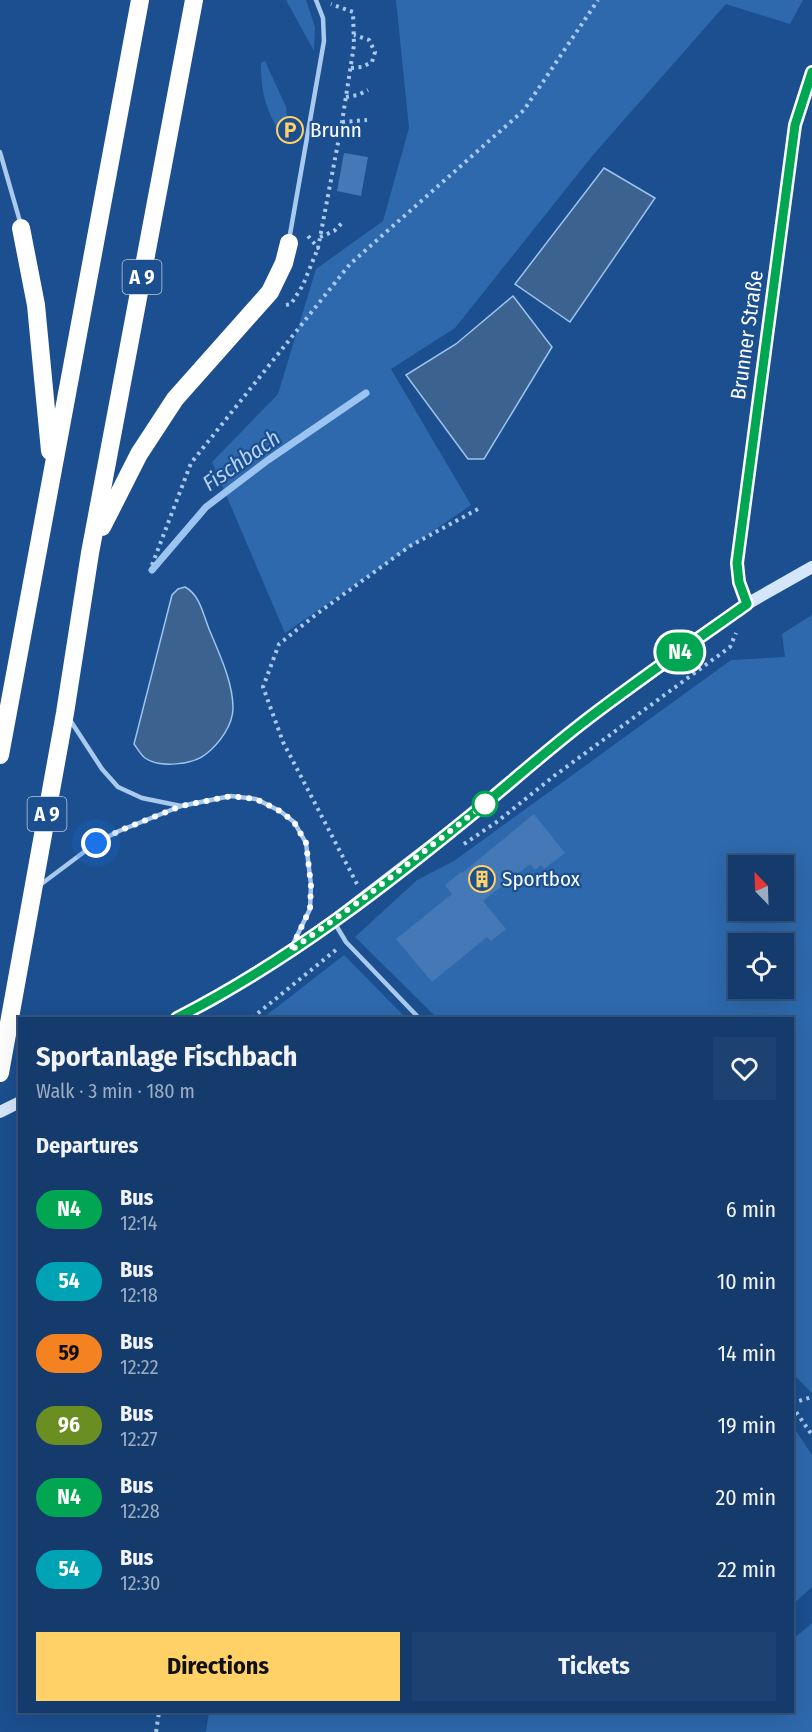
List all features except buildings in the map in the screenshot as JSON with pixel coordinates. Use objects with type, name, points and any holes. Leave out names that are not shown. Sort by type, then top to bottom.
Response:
[{"type":"highway","name":"A 9","points":[[0,755],[140,0]]},
{"type":"highway","name":"A 9","points":[[0,1073],[65,712],[90,553],[194,0]]},
{"type":"highway","points":[[21,228],[36,305],[51,479]]},
{"type":"highway","points":[[90,553],[139,454],[175,399],[270,292],[284,263],[289,243]]},
{"type":"main road","name":"Brunner Straße","points":[[747,604],[739,582],[737,563],[795,125],[812,72]]},
{"type":"main road","points":[[179,1017],[213,1000],[333,921],[485,804],[581,724],[747,604],[812,567]]},
{"type":"main road","points":[[0,1112],[18,1103]]},
{"type":"lane","points":[[289,243],[324,41],[323,18],[316,0]]},
{"type":"lane","points":[[0,153],[21,228]]},
{"type":"lane","points":[[65,712],[102,769],[118,787],[142,798],[181,806]]},
{"type":"lane","points":[[32,891],[96,843],[119,831],[181,806],[231,796],[256,799],[280,811],[294,822],[306,843],[311,885],[310,909],[290,951]]},
{"type":"lane","points":[[333,921],[346,942],[418,1017]]},
{"type":"path","points":[[292,217],[318,248],[354,45],[352,12],[321,0]]},
{"type":"path","points":[[152,565],[191,463],[350,264],[524,110],[598,0]]},
{"type":"path","points":[[351,68],[362,67],[372,62],[375,52],[369,40],[354,35]]},
{"type":"path","points":[[346,97],[358,96],[368,90]]},
{"type":"path","points":[[342,122],[368,120]]},
{"type":"path","points":[[320,237],[334,231],[343,222]]},
{"type":"path","points":[[364,898],[283,742],[263,687],[279,644],[410,546],[478,509]]},
{"type":"path","points":[[253,1017],[346,942]]},
{"type":"path","points":[[794,1404],[812,1397]]},
{"type":"path","points":[[794,1408],[812,1435]]},
{"type":"path","points":[[156,1732],[159,1713]]},
{"type":"shaded area","points":[[286,0],[306,0],[315,27],[314,51]]},
{"type":"shaded area","points":[[396,0],[803,0],[790,24],[726,4],[593,155],[455,328],[391,369],[471,505],[285,633],[212,462],[278,394],[316,269],[383,221],[409,128]]},
{"type":"shaded area","points":[[265,61],[286,107],[289,136],[284,139],[269,111],[264,94],[261,63]]},
{"type":"shaded area","points":[[604,168],[655,198],[570,322],[515,284]]},
{"type":"shaded area","points":[[513,296],[552,347],[484,459],[468,459],[406,375],[456,344]]},
{"type":"shaded area","points":[[185,587],[190,590],[200,605],[225,668],[231,688],[233,708],[231,721],[224,734],[206,754],[193,761],[167,764],[145,758],[134,744],[172,595],[178,589]]},
{"type":"shaded area","points":[[812,615],[812,1393],[794,1375],[794,1017],[436,1017],[355,937],[417,880],[454,861],[731,660],[785,657],[782,634]]},
{"type":"shaded area","points":[[344,955],[405,1017],[264,1017]]},
{"type":"shaded area","points":[[794,1428],[812,1455],[812,1587],[794,1603]]},
{"type":"shaded area","points":[[812,1623],[812,1732],[206,1732],[209,1713],[794,1713],[794,1638]]},
{"type":"waterway","name":"Fischbach","points":[[152,570],[206,507],[268,460],[366,393]]},
{"type":"bus line","name":"N4","points":[[179,1017],[213,1000],[290,951],[364,898],[485,804],[581,724],[747,604],[739,582],[737,563],[795,125],[812,72]]},
{"type":"place","name":"Brunn","points":[[290,130]]},
{"type":"place","name":"Sportbox","points":[[482,879]]},
{"type":"route","points":[[96,843],[119,831],[181,806],[231,796],[256,799],[280,811],[294,822],[306,843],[311,885],[310,909],[290,951],[364,898],[485,804]]}]
